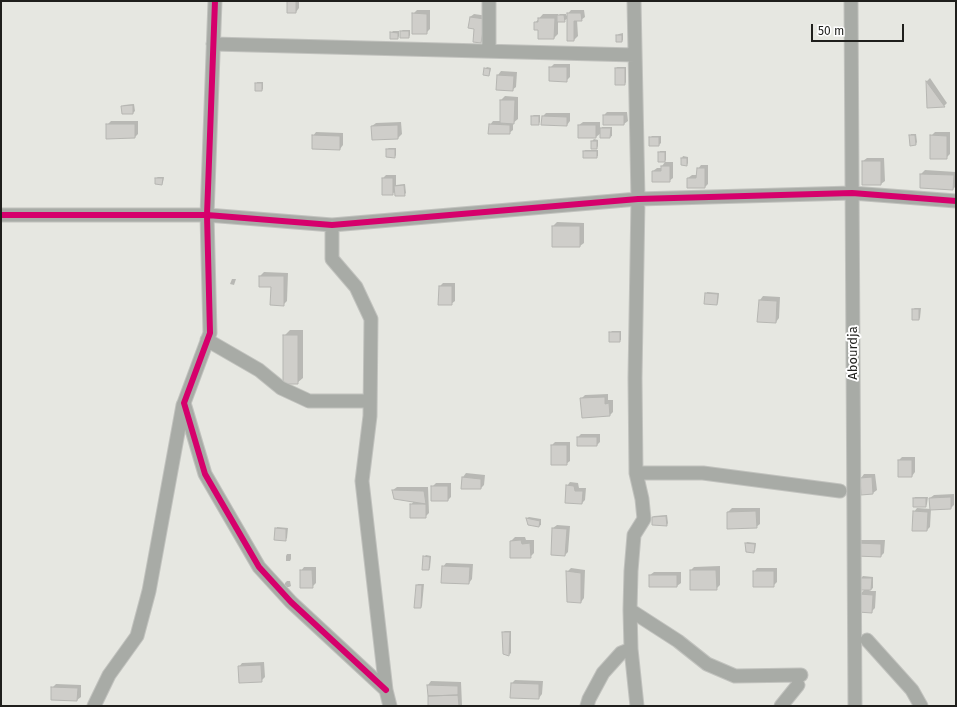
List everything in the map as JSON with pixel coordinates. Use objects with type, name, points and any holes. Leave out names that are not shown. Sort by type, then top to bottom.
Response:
[{"type":"street","points":[[94,706],[109,675],[137,636],[149,591],[184,404],[210,333],[207,215],[215,1]]},
{"type":"street","points":[[489,1],[489,51]]},
{"type":"street","points":[[634,1],[638,200],[636,472],[642,499],[644,519],[634,535],[630,610],[631,649],[637,706]]},
{"type":"street","name":"Abourdja","points":[[852,1],[855,706]]},
{"type":"street","points":[[213,44],[635,55]]},
{"type":"street","points":[[1,215],[207,215],[332,225],[638,200],[852,193],[956,201]]},
{"type":"street","points":[[332,225],[332,259],[356,287],[371,319],[370,416],[362,481],[386,690],[390,706]]},
{"type":"street","points":[[207,340],[259,370],[281,388],[309,401],[370,401]]},
{"type":"street","points":[[184,404],[205,474],[259,567],[291,602],[386,690]]},
{"type":"street","points":[[636,472],[703,473],[840,491]]},
{"type":"street","points":[[630,610],[678,641],[707,664],[735,676],[801,675]]},
{"type":"street","points":[[867,640],[912,690],[921,706]]},
{"type":"street","points":[[588,706],[589,699],[603,673],[621,652],[631,649]]},
{"type":"street","points":[[781,706],[798,685],[790,706]]},
{"type":"building","points":[[287,1],[296,1],[296,13],[287,13]]},
{"type":"building","points":[[412,13],[427,14],[427,34],[412,34]]},
{"type":"building","points":[[567,13],[581,13],[582,21],[574,21],[574,41],[567,41]]},
{"type":"building","points":[[557,15],[564,15],[565,22],[557,22]]},
{"type":"building","points":[[470,17],[485,19],[481,43],[473,42],[474,29],[468,28]]},
{"type":"building","points":[[538,18],[555,18],[554,39],[538,39],[538,30],[534,30],[534,22],[538,22]]},
{"type":"building","points":[[400,31],[409,31],[409,38],[400,38]]},
{"type":"building","points":[[390,32],[398,33],[398,39],[390,39]]},
{"type":"building","points":[[616,35],[622,35],[622,42],[616,42]]},
{"type":"building","points":[[549,67],[567,67],[567,82],[549,81]]},
{"type":"building","points":[[484,68],[490,69],[489,76],[483,75]]},
{"type":"building","points":[[615,68],[625,68],[625,85],[615,85]]},
{"type":"building","points":[[497,75],[514,76],[513,91],[496,90]]},
{"type":"building","points":[[926,81],[945,107],[927,108]]},
{"type":"building","points":[[255,83],[262,83],[262,91],[255,91]]},
{"type":"building","points":[[500,100],[515,100],[514,124],[500,123]]},
{"type":"building","points":[[133,105],[133,114],[122,114],[121,106]]},
{"type":"building","points":[[603,115],[624,115],[624,125],[603,125]]},
{"type":"building","points":[[531,116],[539,116],[539,125],[531,125]]},
{"type":"building","points":[[542,116],[567,117],[567,126],[541,125]]},
{"type":"building","points":[[106,124],[135,124],[135,138],[106,139]]},
{"type":"building","points":[[489,124],[510,125],[510,134],[488,134]]},
{"type":"building","points":[[398,125],[398,139],[372,140],[371,126]]},
{"type":"building","points":[[578,125],[596,125],[596,138],[578,138]]},
{"type":"building","points":[[600,128],[611,128],[610,138],[600,138]]},
{"type":"building","points":[[312,135],[340,136],[340,150],[312,149]]},
{"type":"building","points":[[909,135],[915,135],[916,145],[910,146]]},
{"type":"building","points":[[930,135],[947,136],[947,159],[930,159]]},
{"type":"building","points":[[649,137],[659,137],[659,146],[649,146]]},
{"type":"building","points":[[591,141],[597,141],[597,149],[591,149]]},
{"type":"building","points":[[386,149],[395,149],[395,158],[386,157]]},
{"type":"building","points":[[583,151],[597,151],[597,158],[583,158]]},
{"type":"building","points":[[658,152],[665,152],[665,162],[658,162]]},
{"type":"building","points":[[681,158],[687,158],[687,166],[681,165]]},
{"type":"building","points":[[862,161],[881,161],[881,185],[862,185]]},
{"type":"building","points":[[661,166],[670,166],[670,182],[652,182],[652,171],[661,171]]},
{"type":"building","points":[[697,168],[705,168],[705,188],[687,188],[687,178],[696,178]]},
{"type":"building","points":[[920,174],[954,175],[953,190],[920,188]]},
{"type":"building","points":[[155,178],[163,178],[162,185],[155,184]]},
{"type":"building","points":[[382,178],[393,178],[393,195],[382,195]]},
{"type":"building","points":[[404,185],[405,196],[395,196],[394,186]]},
{"type":"building","points":[[552,226],[580,226],[580,247],[552,247]]},
{"type":"building","points":[[259,276],[284,276],[284,306],[270,305],[271,287],[259,287]]},
{"type":"building","points":[[439,286],[452,286],[452,305],[438,305]]},
{"type":"building","points":[[705,293],[718,294],[717,305],[704,304]]},
{"type":"building","points":[[759,300],[777,301],[776,323],[757,322]]},
{"type":"building","points":[[912,309],[919,309],[919,320],[912,320]]},
{"type":"building","points":[[609,332],[620,332],[620,342],[609,342]]},
{"type":"building","points":[[283,335],[298,335],[298,384],[283,384]]},
{"type":"building","points":[[605,397],[605,404],[609,403],[610,416],[582,418],[580,398]]},
{"type":"building","points":[[577,437],[597,437],[597,446],[577,446]]},
{"type":"building","points":[[551,445],[567,445],[567,465],[551,465]]},
{"type":"building","points":[[898,460],[912,460],[912,477],[898,477]]},
{"type":"building","points":[[462,477],[481,479],[481,489],[461,489]]},
{"type":"building","points":[[872,477],[873,494],[861,495],[860,478]]},
{"type":"building","points":[[566,485],[574,486],[575,491],[583,491],[582,504],[565,503]]},
{"type":"building","points":[[431,486],[448,486],[448,501],[431,501]]},
{"type":"building","points":[[392,490],[424,491],[426,504],[394,499]]},
{"type":"building","points":[[951,497],[951,509],[930,510],[929,498]]},
{"type":"building","points":[[913,498],[926,498],[926,507],[913,507]]},
{"type":"building","points":[[410,504],[426,504],[426,518],[410,518]]},
{"type":"building","points":[[756,511],[757,528],[727,529],[727,512]]},
{"type":"building","points":[[913,511],[928,512],[927,531],[912,531]]},
{"type":"building","points":[[666,516],[667,526],[652,525],[652,517]]},
{"type":"building","points":[[526,518],[540,521],[539,527],[528,525]]},
{"type":"building","points":[[275,528],[286,529],[286,541],[274,540]]},
{"type":"building","points":[[552,528],[567,529],[565,556],[551,555]]},
{"type":"building","points":[[521,540],[522,544],[530,543],[531,558],[510,558],[510,541]]},
{"type":"building","points":[[745,543],[755,544],[754,553],[746,552]]},
{"type":"building","points":[[856,543],[881,544],[881,557],[856,556]]},
{"type":"building","points":[[423,556],[430,557],[429,570],[422,570]]},
{"type":"building","points":[[442,566],[470,567],[469,584],[441,583]]},
{"type":"building","points":[[300,570],[312,570],[313,588],[300,588]]},
{"type":"building","points":[[690,570],[716,570],[717,590],[690,590]]},
{"type":"building","points":[[566,571],[581,573],[581,603],[567,602]]},
{"type":"building","points":[[753,571],[774,571],[774,587],[753,587]]},
{"type":"building","points":[[649,575],[677,575],[677,587],[649,587]]},
{"type":"building","points":[[860,578],[872,578],[871,590],[860,590]]},
{"type":"building","points":[[416,585],[422,585],[421,608],[414,608]]},
{"type":"building","points":[[859,594],[873,595],[872,613],[858,612]]},
{"type":"building","points":[[502,632],[510,632],[509,656],[503,654]]},
{"type":"building","points":[[261,665],[262,682],[239,683],[238,666]]},
{"type":"building","points":[[511,683],[539,684],[539,699],[510,698]]},
{"type":"building","points":[[427,685],[458,686],[458,695],[428,696]]},
{"type":"building","points":[[51,687],[78,688],[77,701],[51,700]]},
{"type":"building","points":[[458,695],[459,706],[428,706],[428,696]]},
{"type":"cycle path","points":[[215,1],[207,215],[210,333],[184,403],[205,474],[259,567],[291,602],[386,690]]},
{"type":"cycle path","points":[[1,215],[207,215],[332,225],[638,199],[852,193],[956,201]]}]
